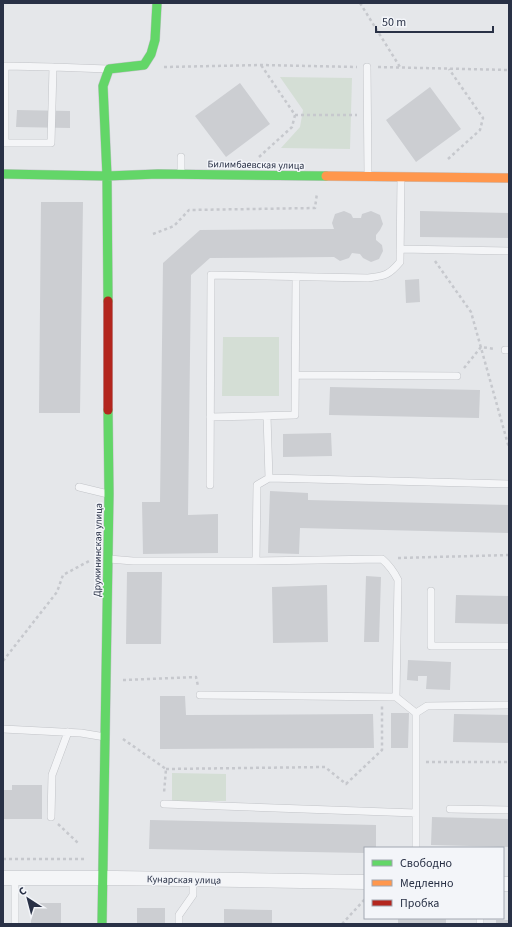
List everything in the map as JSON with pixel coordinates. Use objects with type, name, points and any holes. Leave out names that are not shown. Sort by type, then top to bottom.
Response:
[{"type":"street","points":[[109,69],[144,65],[151,54],[155,40],[157,3]]},
{"type":"street","name":"Дружининская улица","points":[[102,924],[109,494],[107,176],[103,86],[109,69]]},
{"type":"street","name":"Билимбаевская улица","points":[[3,174],[509,178]]},
{"type":"street","name":"Кунарская улица","points":[[9,878],[364,882]]},
{"type":"lane","points":[[53,67],[51,143],[5,143],[5,66],[53,67],[109,69]]},
{"type":"lane","points":[[368,67],[368,177]]},
{"type":"lane","points":[[180,175],[181,157]]},
{"type":"lane","points":[[210,485],[211,275],[382,277],[392,271],[400,262],[401,177]]},
{"type":"lane","points":[[400,248],[509,251]]},
{"type":"lane","points":[[210,417],[295,416],[296,277]]},
{"type":"lane","points":[[296,375],[457,376]]},
{"type":"lane","points":[[267,416],[269,478]]},
{"type":"lane","points":[[256,561],[257,485],[269,478],[509,484]]},
{"type":"lane","points":[[79,487],[109,494]]},
{"type":"lane","points":[[108,559],[133,561],[382,559],[388,564],[398,580],[396,697]]},
{"type":"lane","points":[[431,591],[431,646],[509,646]]},
{"type":"lane","points":[[200,695],[396,697],[416,713]]},
{"type":"lane","points":[[416,713],[427,706],[509,705]]},
{"type":"lane","points":[[416,713],[416,847]]},
{"type":"lane","points":[[3,729],[81,733],[105,737]]},
{"type":"lane","points":[[51,817],[52,775],[68,732]]},
{"type":"lane","points":[[164,804],[416,813]]},
{"type":"lane","points":[[450,810],[509,810]]},
{"type":"lane","points":[[9,878],[15,924]]},
{"type":"lane","points":[[178,924],[179,915],[192,895],[192,879]]},
{"type":"path","points":[[360,3],[400,68]]},
{"type":"path","points":[[162,67],[261,65],[509,70]]},
{"type":"path","points":[[254,161],[292,126],[295,115],[261,65]]},
{"type":"path","points":[[447,160],[480,130],[483,118],[449,68]]},
{"type":"path","points":[[295,115],[368,115]]},
{"type":"path","points":[[152,234],[174,226],[189,210],[315,208],[317,189]]},
{"type":"path","points":[[426,249],[471,312],[509,448]]},
{"type":"path","points":[[481,347],[507,350]]},
{"type":"path","points":[[457,376],[481,347]]},
{"type":"path","points":[[382,559],[509,555]]},
{"type":"path","points":[[3,661],[57,592],[63,575],[90,560],[108,559]]},
{"type":"path","points":[[117,680],[196,677],[200,695]]},
{"type":"path","points":[[122,738],[166,769],[325,767],[346,784],[382,750],[382,697]]},
{"type":"path","points":[[416,762],[509,762]]},
{"type":"path","points":[[164,804],[166,769]]},
{"type":"path","points":[[51,817],[78,843]]},
{"type":"path","points":[[342,924],[364,900]]},
{"type":"shaded area","points":[[280,77],[352,78],[350,149],[281,148],[300,127],[303,110]]},
{"type":"shaded area","points":[[223,337],[279,337],[279,396],[222,396]]},
{"type":"shaded area","points":[[172,773],[226,774],[226,801],[172,801]]},
{"type":"building","points":[[240,83],[270,124],[226,157],[195,116]]},
{"type":"building","points":[[430,87],[461,129],[416,162],[386,120]]},
{"type":"building","points":[[17,110],[70,111],[70,128],[16,127]]},
{"type":"building","points":[[41,202],[83,202],[80,413],[39,413]]},
{"type":"building","points":[[344,211],[351,214],[353,218],[361,218],[362,214],[371,211],[380,215],[383,224],[376,235],[376,240],[382,245],[383,251],[379,259],[371,262],[363,258],[360,254],[352,253],[349,258],[340,261],[334,257],[210,258],[191,275],[188,515],[218,514],[218,553],[143,554],[142,502],[160,502],[163,263],[200,230],[334,229],[332,223],[335,214]]},
{"type":"building","points":[[420,211],[509,213],[509,238],[420,237]]},
{"type":"building","points":[[419,279],[420,302],[406,303],[405,280]]},
{"type":"building","points":[[330,387],[480,390],[479,418],[329,415]]},
{"type":"building","points":[[331,433],[332,456],[283,457],[283,434]]},
{"type":"building","points":[[270,491],[308,493],[308,500],[509,505],[509,533],[300,528],[299,554],[268,553]]},
{"type":"building","points":[[127,572],[162,572],[161,644],[126,644]]},
{"type":"building","points":[[366,576],[381,577],[379,642],[364,642]]},
{"type":"building","points":[[327,585],[328,642],[273,643],[272,587]]},
{"type":"building","points":[[456,595],[509,596],[509,624],[455,623]]},
{"type":"building","points":[[408,660],[451,662],[450,690],[426,689],[427,676],[418,676],[418,681],[407,680]]},
{"type":"building","points":[[160,696],[185,696],[186,715],[373,714],[374,748],[160,749]]},
{"type":"building","points":[[391,713],[409,713],[408,748],[391,748]]},
{"type":"building","points":[[454,714],[509,715],[509,743],[453,742]]},
{"type":"building","points":[[12,785],[42,785],[42,819],[3,819],[3,790],[12,790]]},
{"type":"building","points":[[432,817],[509,819],[509,847],[431,845]]},
{"type":"building","points":[[150,820],[376,825],[376,847],[364,847],[364,853],[149,849]]},
{"type":"building","points":[[31,903],[61,903],[61,924],[31,924]]},
{"type":"building","points":[[137,908],[165,908],[165,924],[137,924]]},
{"type":"building","points":[[224,909],[272,910],[272,924],[224,924]]},
{"type":"building","points":[[398,919],[446,919],[446,924],[398,924]]},
{"type":"building","points":[[496,920],[509,920],[509,924],[496,924]]},
{"type":"traffic: fast","points":[[108,301],[107,176],[103,86],[109,69],[144,65],[151,54],[155,40],[157,3]]},
{"type":"traffic: fast","points":[[3,174],[107,176],[158,174],[326,176]]},
{"type":"traffic: fast","points":[[102,924],[109,494],[108,410]]},
{"type":"traffic: slow","points":[[326,176],[509,178]]},
{"type":"traffic: jam","points":[[108,301],[108,410]]}]
